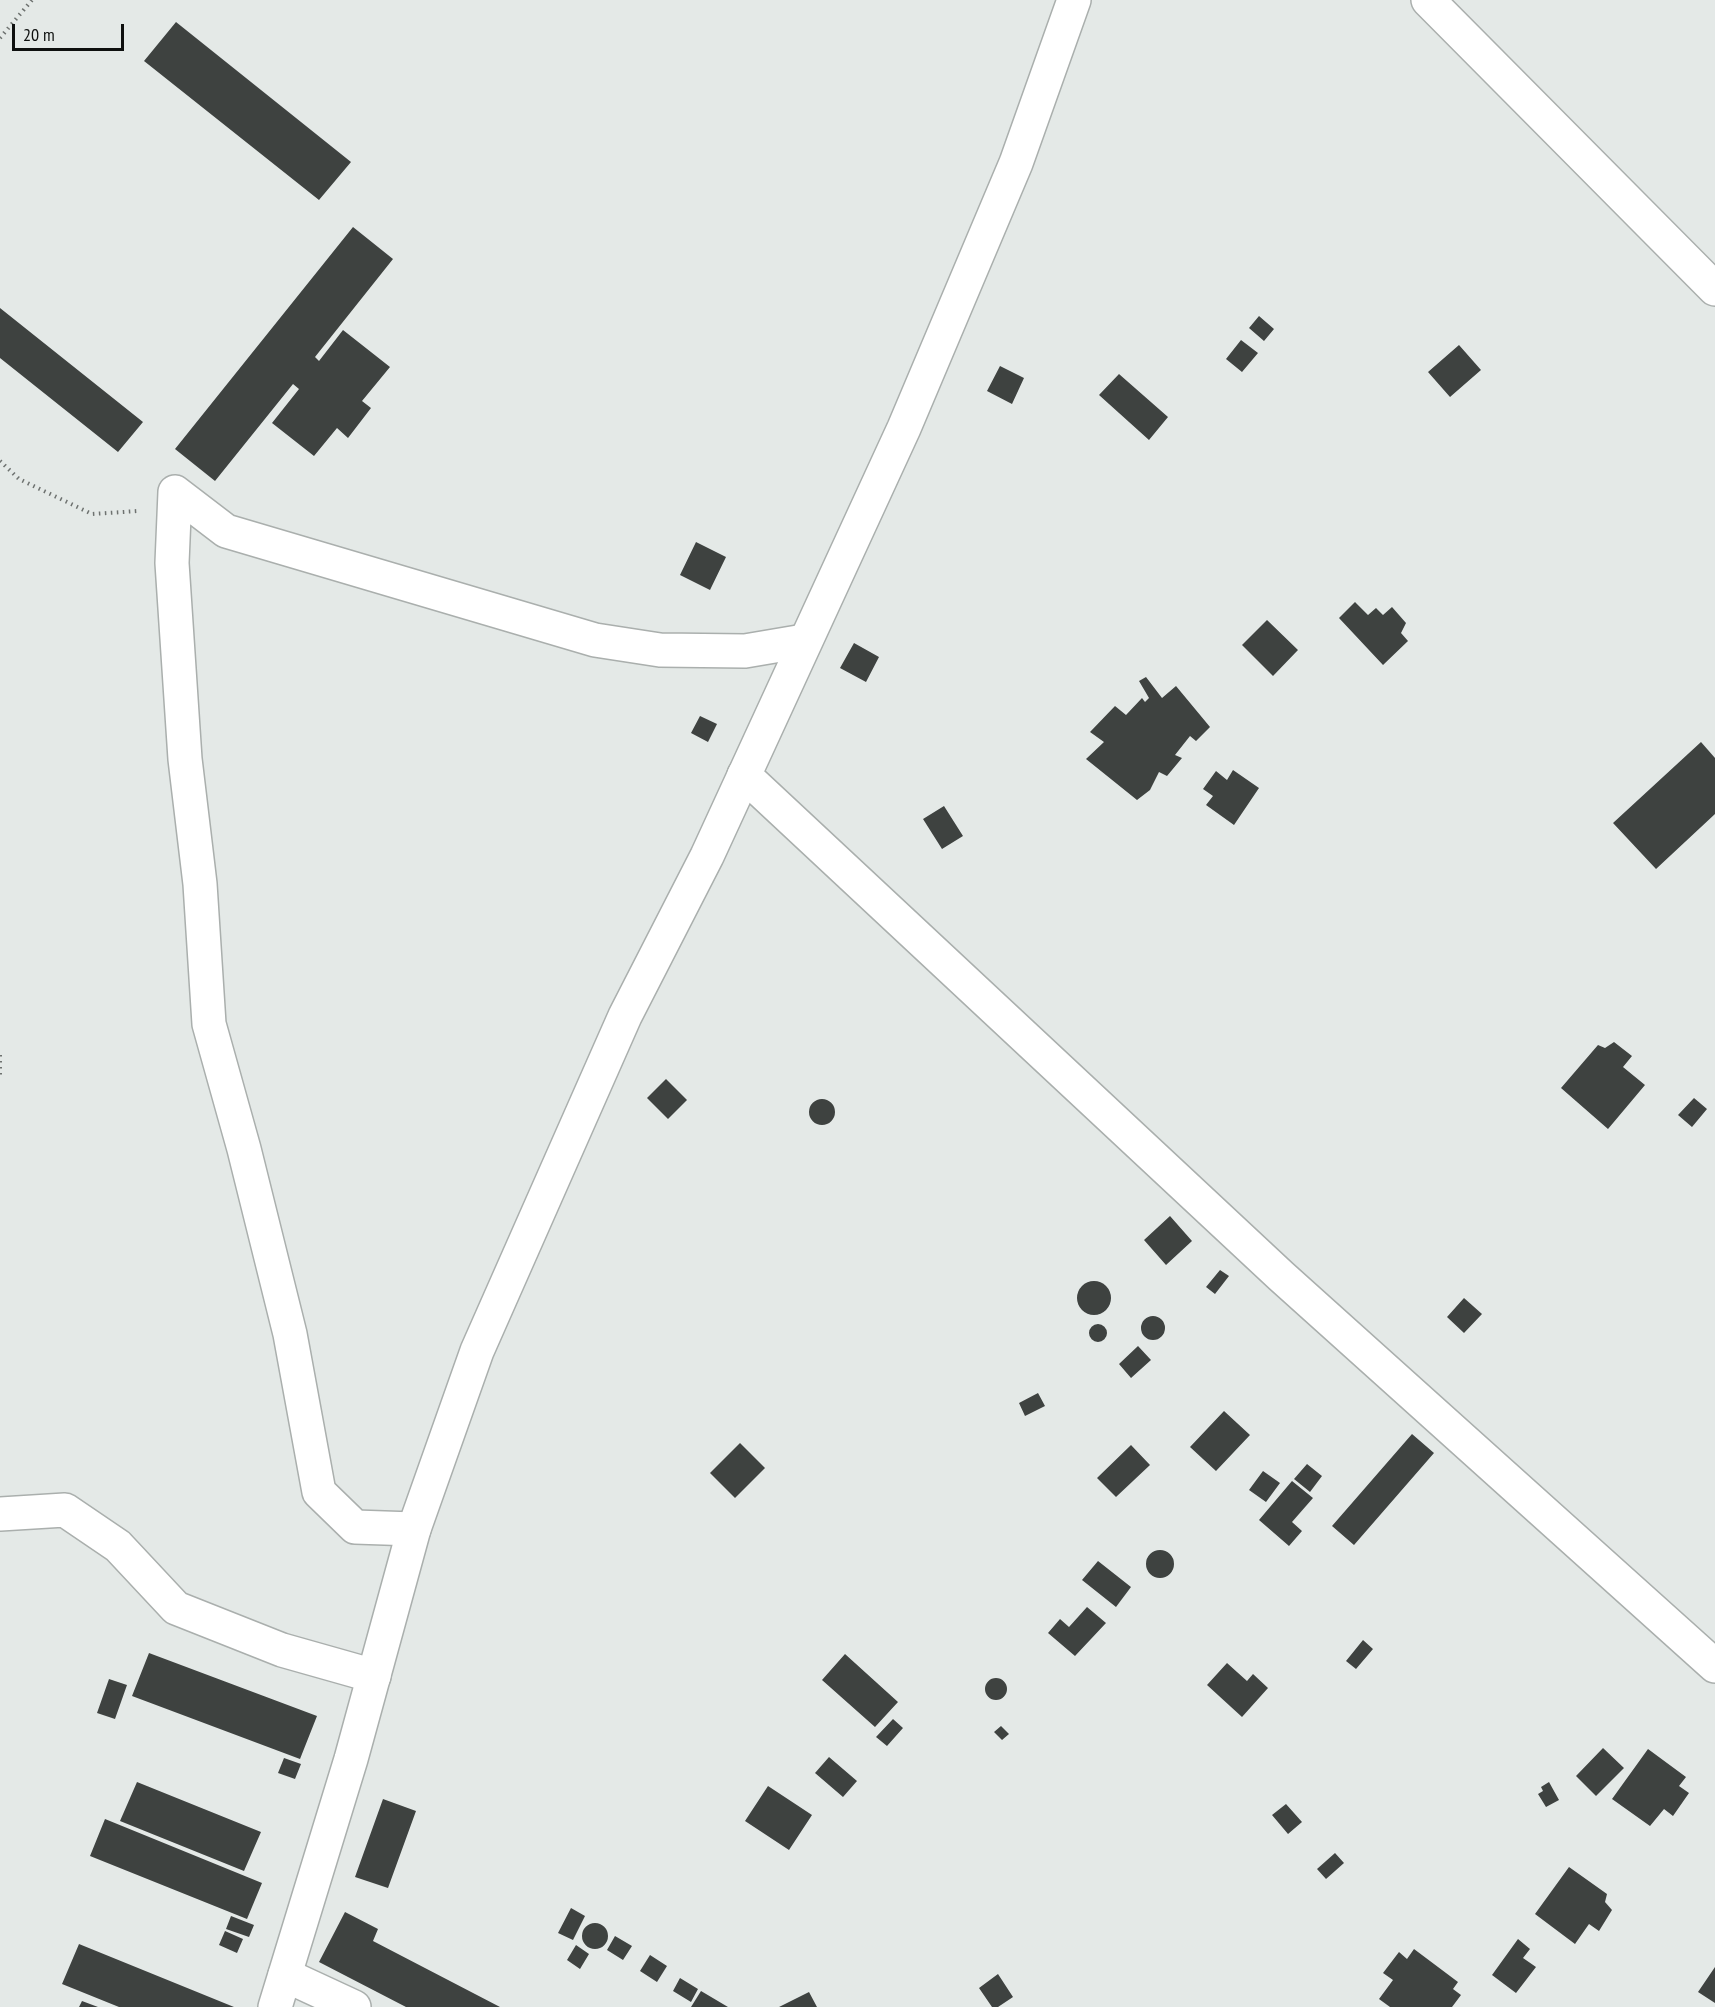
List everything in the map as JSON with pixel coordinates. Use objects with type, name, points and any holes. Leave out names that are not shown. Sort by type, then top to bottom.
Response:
[{"type":"street","points":[[275,2007],[374,1676],[414,1529],[477,1351],[625,1016],[707,856],[904,428],[1016,163],[1074,0]]},
{"type":"street","points":[[1428,0],[1715,289]]},
{"type":"street","points":[[175,492],[226,531],[595,639],[660,650],[745,651],[804,641]]},
{"type":"street","points":[[175,492],[172,563],[185,759],[200,884],[209,1024],[244,1149],[290,1334],[319,1492],[355,1527],[414,1529]]},
{"type":"street","points":[[744,775],[1281,1276],[1715,1666]]},
{"type":"street","points":[[0,1514],[65,1510],[118,1546],[176,1608],[282,1650],[374,1676]]},
{"type":"street","points":[[285,1975],[354,2007]]},
{"type":"path","points":[[0,38],[33,0]]},
{"type":"path","points":[[0,462],[19,479],[92,514],[151,510],[175,492]]},
{"type":"path","points":[[0,1055],[0,1078]]},
{"type":"building","points":[[176,22],[351,162],[319,200],[144,61]]},
{"type":"building","points":[[353,227],[393,259],[315,357],[319,361],[343,330],[390,367],[362,401],[371,408],[348,438],[337,428],[314,456],[272,423],[299,389],[293,384],[215,481],[175,449]]},
{"type":"building","points":[[0,308],[143,422],[118,452],[0,358]]},
{"type":"building","points":[[1259,316],[1274,329],[1264,341],[1249,328]]},
{"type":"building","points":[[1241,340],[1258,353],[1242,372],[1226,359]]},
{"type":"building","points":[[1459,345],[1481,370],[1450,397],[1428,372]]},
{"type":"building","points":[[1000,366],[1024,378],[1012,404],[987,391]]},
{"type":"building","points":[[1119,374],[1168,417],[1149,440],[1099,395]]},
{"type":"building","points":[[696,542],[726,557],[710,590],[680,575]]},
{"type":"building","points":[[1355,602],[1368,615],[1376,608],[1383,615],[1392,607],[1406,623],[1401,633],[1408,641],[1383,665],[1339,618]]},
{"type":"building","points":[[1267,620],[1298,650],[1273,676],[1242,645]]},
{"type":"building","points":[[854,643],[879,657],[866,682],[840,668]]},
{"type":"building","points":[[1146,677],[1162,698],[1176,686],[1210,727],[1196,741],[1190,736],[1175,755],[1182,758],[1167,776],[1159,772],[1150,790],[1137,800],[1086,759],[1104,742],[1090,732],[1115,706],[1126,715],[1142,698],[1145,702],[1149,698],[1139,681]]},
{"type":"building","points":[[700,716],[717,724],[708,742],[691,733]]},
{"type":"building","points":[[1701,742],[1715,758],[1715,814],[1656,869],[1613,823]]},
{"type":"building","points":[[1233,770],[1259,788],[1234,825],[1206,805],[1213,796],[1203,789],[1216,771],[1227,780]]},
{"type":"building","points":[[944,806],[963,836],[942,849],[923,819]]},
{"type":"building","points":[[1614,1042],[1632,1056],[1623,1067],[1645,1085],[1608,1129],[1561,1088],[1598,1045],[1605,1048]]},
{"type":"building","points":[[666,1079],[687,1100],[668,1119],[647,1098]]},
{"type":"building","points":[[1694,1098],[1707,1109],[1692,1127],[1678,1115]]},
{"type":"building","points":[[822,1099],[831,1103],[835,1112],[831,1121],[822,1125],[813,1121],[809,1112],[813,1103]]},
{"type":"building","points":[[1170,1216],[1192,1241],[1166,1265],[1144,1240]]},
{"type":"building","points":[[1220,1270],[1229,1276],[1215,1294],[1206,1287]]},
{"type":"building","points":[[1094,1281],[1106,1286],[1111,1298],[1106,1310],[1094,1315],[1082,1310],[1077,1298],[1082,1286]]},
{"type":"building","points":[[1464,1298],[1482,1314],[1464,1333],[1447,1317]]},
{"type":"building","points":[[1153,1316],[1158,1317],[1164,1323],[1164,1333],[1158,1339],[1153,1340],[1148,1339],[1142,1333],[1141,1328],[1142,1323],[1148,1317]]},
{"type":"building","points":[[1098,1324],[1104,1327],[1107,1333],[1104,1339],[1098,1342],[1092,1339],[1089,1333],[1092,1327]]},
{"type":"building","points":[[1138,1346],[1151,1360],[1131,1378],[1119,1364]]},
{"type":"building","points":[[1038,1393],[1045,1406],[1025,1416],[1019,1403]]},
{"type":"building","points":[[1224,1411],[1250,1435],[1216,1471],[1190,1447]]},
{"type":"building","points":[[1412,1434],[1434,1453],[1354,1545],[1332,1526]]},
{"type":"building","points":[[740,1443],[765,1468],[735,1498],[710,1473]]},
{"type":"building","points":[[1131,1445],[1150,1465],[1116,1497],[1097,1478]]},
{"type":"building","points":[[1307,1464],[1322,1476],[1310,1492],[1294,1479]]},
{"type":"building","points":[[1263,1471],[1280,1483],[1266,1502],[1249,1490]]},
{"type":"building","points":[[1292,1481],[1313,1498],[1292,1522],[1302,1531],[1289,1546],[1259,1520]]},
{"type":"building","points":[[1160,1550],[1170,1554],[1174,1564],[1170,1574],[1160,1578],[1150,1574],[1146,1564],[1150,1554]]},
{"type":"building","points":[[1098,1561],[1131,1587],[1116,1607],[1082,1580]]},
{"type":"building","points":[[1087,1607],[1106,1623],[1075,1656],[1048,1633],[1060,1619],[1069,1627]]},
{"type":"building","points":[[1363,1640],[1373,1649],[1356,1669],[1346,1661]]},
{"type":"building","points":[[149,1653],[317,1716],[300,1759],[132,1696]]},
{"type":"building","points":[[845,1654],[898,1702],[875,1727],[822,1680]]},
{"type":"building","points":[[1227,1663],[1247,1681],[1253,1674],[1268,1688],[1242,1717],[1207,1685]]},
{"type":"building","points":[[996,1678],[1004,1681],[1007,1689],[1004,1697],[996,1700],[988,1697],[985,1689],[988,1681]]},
{"type":"building","points":[[109,1679],[127,1685],[115,1719],[97,1713]]},
{"type":"building","points":[[893,1719],[903,1728],[887,1746],[876,1737]]},
{"type":"building","points":[[1001,1726],[1009,1734],[1002,1740],[994,1732]]},
{"type":"building","points":[[1603,1748],[1624,1768],[1596,1796],[1576,1776]]},
{"type":"building","points":[[1648,1749],[1686,1777],[1679,1786],[1689,1793],[1673,1816],[1664,1809],[1650,1826],[1612,1799]]},
{"type":"building","points":[[829,1757],[857,1781],[843,1797],[815,1773]]},
{"type":"building","points":[[284,1758],[301,1764],[295,1779],[278,1773]]},
{"type":"building","points":[[137,1782],[261,1832],[244,1871],[120,1821]]},
{"type":"building","points":[[1549,1782],[1559,1800],[1546,1807],[1538,1794],[1543,1791],[1541,1787]]},
{"type":"building","points":[[768,1786],[812,1815],[789,1850],[745,1821]]},
{"type":"building","points":[[383,1799],[416,1811],[388,1888],[355,1877]]},
{"type":"building","points":[[1286,1804],[1302,1822],[1288,1834],[1272,1815]]},
{"type":"building","points":[[105,1819],[262,1883],[247,1919],[90,1856]]},
{"type":"building","points":[[1335,1853],[1344,1863],[1326,1879],[1317,1869]]},
{"type":"building","points":[[1569,1867],[1607,1894],[1605,1902],[1612,1910],[1599,1931],[1589,1924],[1575,1944],[1535,1914]]},
{"type":"building","points":[[571,1908],[585,1916],[573,1940],[558,1933]]},
{"type":"building","points":[[345,1912],[378,1929],[373,1941],[500,2007],[406,2007],[319,1962]]},
{"type":"building","points":[[231,1916],[254,1925],[249,1937],[226,1929]]},
{"type":"building","points":[[595,1923],[605,1926],[608,1936],[605,1946],[595,1949],[585,1946],[582,1936],[585,1926]]},
{"type":"building","points":[[225,1931],[243,1939],[237,1953],[219,1945]]},
{"type":"building","points":[[615,1936],[632,1946],[623,1960],[607,1950]]},
{"type":"building","points":[[1518,1939],[1530,1949],[1523,1958],[1536,1967],[1516,1993],[1492,1975]]},
{"type":"building","points":[[79,1944],[234,2007],[119,2007],[62,1984]]},
{"type":"building","points":[[576,1945],[589,1954],[580,1969],[567,1960]]},
{"type":"building","points":[[1414,1949],[1458,1982],[1453,1989],[1461,1995],[1452,2007],[1390,2007],[1379,1999],[1393,1980],[1383,1973],[1399,1952],[1407,1959]]},
{"type":"building","points":[[650,1955],[667,1966],[657,1982],[640,1971]]},
{"type":"building","points":[[1715,1967],[1715,2003],[1698,1992]]},
{"type":"building","points":[[998,1974],[1013,1997],[998,2007],[992,2007],[979,1988]]},
{"type":"building","points":[[680,1978],[698,1989],[691,2002],[673,1991]]},
{"type":"building","points":[[701,1991],[728,2007],[691,2007]]},
{"type":"building","points":[[809,1992],[817,2007],[779,2007]]},
{"type":"building","points":[[82,2001],[98,2007],[79,2007]]}]
